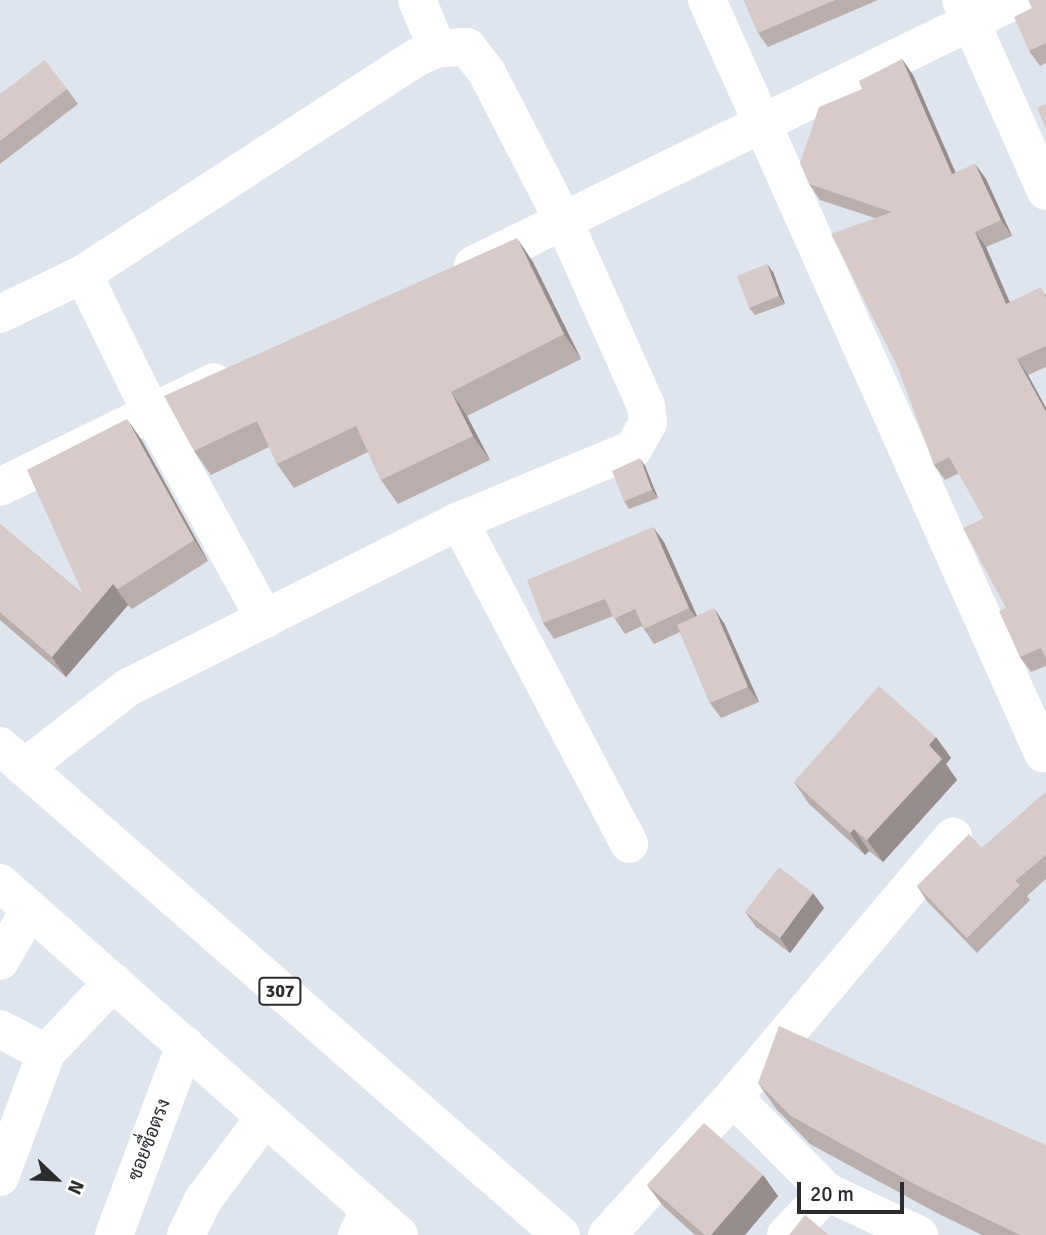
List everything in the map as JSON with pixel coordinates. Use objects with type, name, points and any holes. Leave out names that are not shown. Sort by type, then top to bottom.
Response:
[{"type":"street","points":[[417,0],[437,48]]},
{"type":"street","points":[[707,0],[1042,752]]},
{"type":"street","points":[[439,281],[565,224],[761,126],[966,11],[1015,0]]},
{"type":"street","points":[[966,11],[1046,191]]},
{"type":"street","points":[[0,314],[83,274],[437,48],[454,45],[474,52],[565,224],[646,406],[645,433],[633,449],[459,521],[127,688],[12,757]]},
{"type":"street","points":[[83,274],[150,410],[265,619]]},
{"type":"street","points":[[0,486],[150,410],[251,365]]},
{"type":"street","points":[[459,521],[629,844]]},
{"type":"street","name":"307","points":[[12,757],[561,1235]]},
{"type":"street","points":[[607,1235],[733,1097],[953,837]]},
{"type":"street","points":[[0,883],[265,1117],[364,1223],[399,1235]]},
{"type":"street","points":[[0,961],[30,909]]},
{"type":"street","points":[[0,1177],[46,1053],[113,982]]},
{"type":"street","points":[[0,1029],[46,1053]]},
{"type":"street","name":"ซอยซื่อตรง","points":[[114,1235],[186,1045]]},
{"type":"street","points":[[733,1097],[827,1192],[919,1235]]},
{"type":"street","points":[[186,1235],[203,1200],[265,1117]]},
{"type":"street","points":[[786,1235],[827,1192]]},
{"type":"building","points":[[744,0],[835,0],[758,33]]},
{"type":"building","points":[[1028,0],[1046,0],[1046,43],[1029,51],[1014,17],[1032,8]]},
{"type":"building","points":[[902,59],[952,174],[975,164],[1001,220],[975,232],[1006,304],[1041,287],[1046,298],[1046,346],[1017,359],[1046,412],[1046,658],[1041,648],[1020,657],[999,611],[1006,608],[963,528],[984,518],[949,457],[934,465],[898,368],[831,234],[892,212],[809,184],[800,163],[819,107],[862,89],[859,81]]},
{"type":"building","points":[[45,60],[67,89],[0,141],[0,94]]},
{"type":"building","points":[[1046,104],[1046,129],[1037,108]]},
{"type":"building","points":[[517,238],[564,334],[451,392],[473,436],[381,480],[356,426],[277,464],[257,421],[194,451],[164,396]]},
{"type":"building","points":[[767,264],[779,296],[749,308],[737,276]]},
{"type":"building","points":[[127,419],[194,540],[118,589],[113,584],[52,657],[0,612],[0,524],[83,594],[27,470]]},
{"type":"building","points":[[640,458],[652,490],[624,501],[612,471]]},
{"type":"building","points":[[653,527],[689,608],[644,629],[635,609],[614,619],[605,599],[543,623],[527,580]]},
{"type":"building","points":[[714,608],[748,687],[710,703],[677,625]]},
{"type":"building","points":[[879,686],[936,737],[929,745],[942,759],[867,840],[854,829],[850,833],[794,782]]},
{"type":"building","points":[[1046,792],[1046,855],[1015,881],[1020,885],[967,938],[917,886],[969,834],[982,848]]},
{"type":"building","points":[[779,867],[813,893],[780,938],[745,912]]},
{"type":"building","points":[[779,1026],[1046,1145],[1046,1235],[1020,1235],[918,1186],[791,1116],[758,1083]]},
{"type":"building","points":[[704,1123],[763,1175],[711,1235],[705,1235],[647,1185]]},
{"type":"building","points":[[805,1215],[829,1235],[789,1235]]}]
